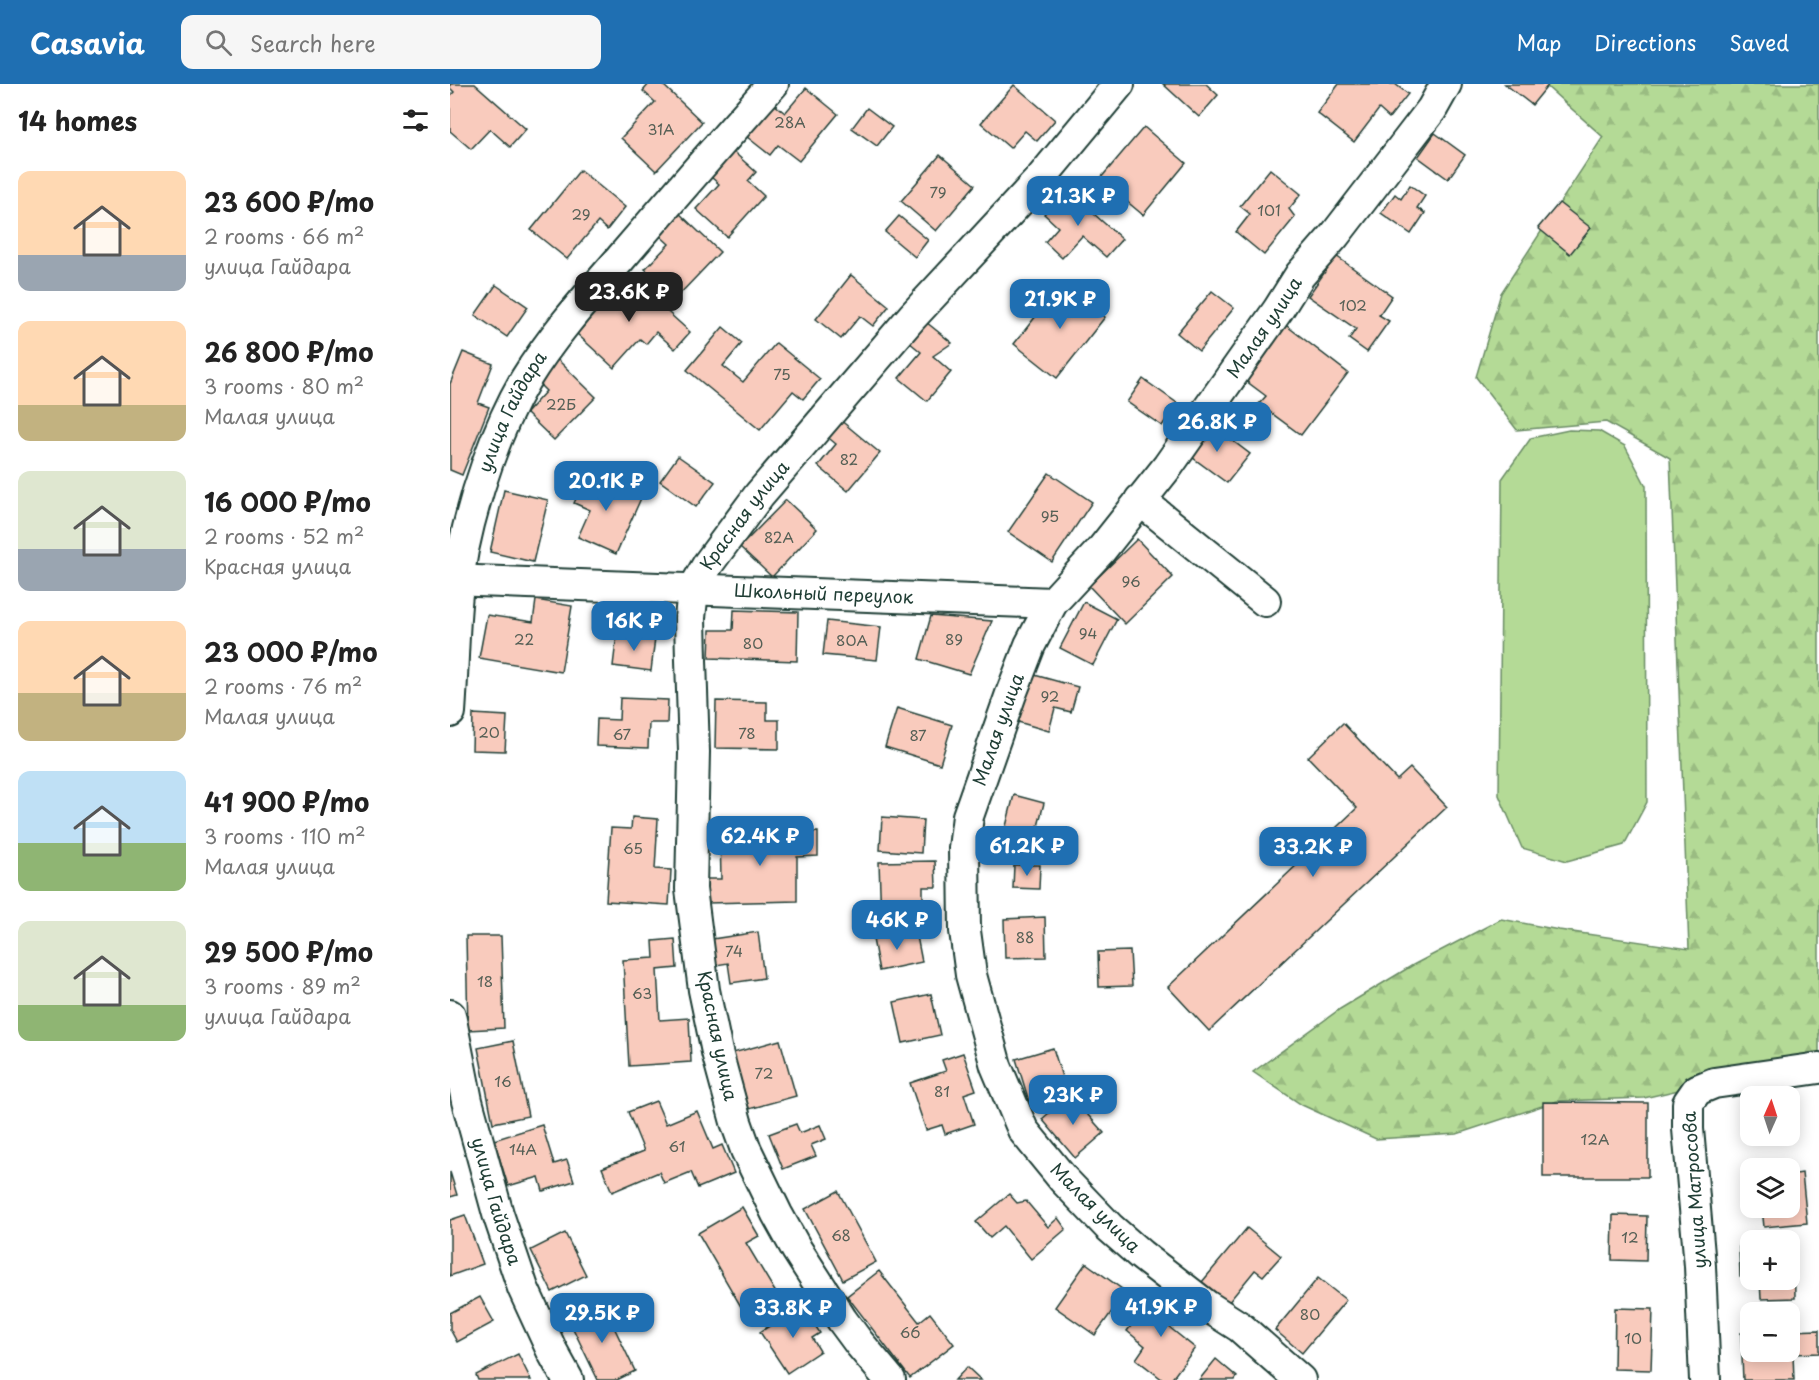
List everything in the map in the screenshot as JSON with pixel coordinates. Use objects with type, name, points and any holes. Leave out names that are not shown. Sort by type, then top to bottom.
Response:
[{"type":"street","name":"улица Гайдара","points":[[450,712],[454,580],[486,466],[502,426],[525,380],[549,344],[580,306],[699,166],[773,84]]},
{"type":"street","name":"Красная улица","points":[[890,1380],[842,1320],[777,1214],[743,1141],[717,1052],[704,990],[691,890],[694,753],[690,618],[693,590],[708,564],[759,495],[912,317],[1041,178],[1119,84]]},
{"type":"street","name":"Малая улица","points":[[1299,1380],[1240,1327],[1207,1306],[1109,1227],[1063,1179],[1023,1130],[996,1066],[970,964],[965,931],[963,848],[969,816],[1011,694],[1030,645],[1052,603],[1102,549],[1168,466],[1278,310],[1300,275],[1335,235],[1432,109],[1446,84]]},
{"type":"street","points":[[1140,500],[1265,601]]},
{"type":"street","name":"Школьный переулок","points":[[454,580],[1052,603]]},
{"type":"street","name":"улица Гайдара","points":[[450,1015],[467,1101],[498,1214],[523,1287],[568,1380]]},
{"type":"street","name":"улица Матросова","points":[[1705,1380],[1700,1266],[1688,1129],[1688,1103],[1696,1090],[1714,1083],[1819,1068]]},
{"type":"green space","points":[[1544,84],[1819,84],[1819,1059],[1644,1098],[1557,1101],[1457,1134],[1376,1139],[1302,1105],[1253,1072],[1340,1009],[1413,965],[1501,919],[1689,949],[1670,458],[1606,422],[1517,430],[1476,377],[1501,293],[1603,137]]},
{"type":"green space","points":[[1569,430],[1599,431],[1625,446],[1646,486],[1647,802],[1624,845],[1567,861],[1522,848],[1499,795],[1502,479],[1531,438]]},
{"type":"building","points":[[450,84],[475,84],[526,129],[510,147],[490,129],[471,149],[450,131],[450,96],[454,92]]},
{"type":"building","points":[[649,84],[662,84],[702,122],[656,171],[621,138],[655,102],[643,91]]},
{"type":"building","points":[[1163,84],[1206,84],[1218,95],[1199,117]]},
{"type":"building","points":[[1339,84],[1395,84],[1408,94],[1389,118],[1379,109],[1354,142],[1317,113]]},
{"type":"building","points":[[1505,84],[1549,84],[1532,105]]},
{"type":"building","points":[[1014,85],[1055,120],[1037,141],[1025,131],[1010,148],[981,123]]},
{"type":"building","points":[[806,88],[838,114],[799,161],[778,145],[770,155],[742,133],[769,100],[785,113]]},
{"type":"building","points":[[867,108],[892,127],[877,146],[852,128]]},
{"type":"building","points":[[1144,127],[1186,163],[1143,215],[1100,179]]},
{"type":"building","points":[[1435,133],[1465,155],[1448,179],[1418,157]]},
{"type":"building","points":[[727,146],[756,172],[748,181],[764,196],[727,237],[696,209],[719,184],[704,171]]},
{"type":"building","points":[[940,155],[975,185],[936,231],[901,201]]},
{"type":"building","points":[[1270,169],[1301,194],[1289,209],[1295,217],[1264,255],[1236,232],[1250,214],[1240,206]]},
{"type":"building","points":[[580,170],[625,207],[607,230],[598,222],[567,259],[531,230]]},
{"type":"building","points":[[1410,185],[1425,196],[1417,208],[1425,213],[1411,234],[1381,213],[1395,194],[1401,199]]},
{"type":"building","points":[[1066,189],[1122,239],[1106,257],[1082,236],[1062,258],[1045,242],[1058,227],[1044,214]]},
{"type":"building","points":[[1559,203],[1591,228],[1570,254],[1538,228]]},
{"type":"building","points":[[678,212],[720,252],[676,298],[645,269],[669,244],[658,234]]},
{"type":"building","points":[[899,216],[928,240],[915,257],[885,232]]},
{"type":"building","points":[[1336,256],[1392,296],[1379,315],[1389,321],[1367,352],[1349,339],[1356,329],[1308,296]]},
{"type":"building","points":[[851,275],[889,306],[873,326],[860,316],[841,339],[816,319]]},
{"type":"building","points":[[628,276],[690,332],[675,349],[656,332],[646,344],[640,339],[614,368],[576,333]]},
{"type":"building","points":[[1062,283],[1105,317],[1057,378],[1014,344]]},
{"type":"building","points":[[496,285],[528,307],[507,337],[475,315]]},
{"type":"building","points":[[1212,291],[1234,308],[1199,351],[1177,333]]},
{"type":"building","points":[[926,322],[952,343],[933,356],[951,372],[927,401],[899,378],[921,352],[909,342]]},
{"type":"building","points":[[1283,323],[1348,373],[1301,435],[1259,404],[1266,396],[1242,378]]},
{"type":"building","points":[[723,327],[742,343],[723,366],[743,382],[776,343],[820,379],[803,399],[793,391],[760,430],[687,370]]},
{"type":"building","points":[[463,352],[493,364],[478,403],[489,407],[462,475],[450,470],[450,384]]},
{"type":"building","points":[[557,359],[596,397],[554,440],[526,413],[546,391],[536,381]]},
{"type":"building","points":[[1143,379],[1177,403],[1162,426],[1127,402]]},
{"type":"building","points":[[839,419],[880,453],[848,491],[818,466],[836,444],[825,435]]},
{"type":"building","points":[[1208,422],[1250,454],[1227,483],[1185,452]]},
{"type":"building","points":[[678,456],[715,482],[696,507],[660,481]]},
{"type":"building","points":[[588,473],[642,496],[616,554],[578,537],[590,510],[574,503]]},
{"type":"building","points":[[1049,473],[1092,502],[1052,562],[1008,532]]},
{"type":"building","points":[[504,490],[548,500],[533,562],[490,552]]},
{"type":"building","points":[[786,500],[817,529],[772,577],[740,547]]},
{"type":"building","points":[[1137,539],[1173,577],[1125,624],[1089,586]]},
{"type":"building","points":[[536,600],[572,606],[561,672],[479,658],[487,615],[533,622]]},
{"type":"building","points":[[1084,602],[1117,619],[1093,665],[1060,648]]},
{"type":"building","points":[[734,610],[798,612],[797,661],[709,658],[710,630],[733,630]]},
{"type":"building","points":[[931,616],[992,621],[969,674],[919,659]]},
{"type":"building","points":[[827,621],[881,627],[877,660],[823,655]]},
{"type":"building","points":[[617,633],[655,638],[651,671],[613,666]]},
{"type":"building","points":[[1031,674],[1078,687],[1071,712],[1055,708],[1049,731],[1018,722]]},
{"type":"building","points":[[620,698],[668,700],[667,723],[649,723],[648,748],[596,746],[597,719],[619,720]]},
{"type":"building","points":[[716,701],[767,702],[767,720],[779,720],[779,749],[715,748]]},
{"type":"building","points":[[897,708],[952,725],[940,764],[885,747]]},
{"type":"building","points":[[473,714],[507,716],[505,751],[472,750]]},
{"type":"building","points":[[1343,723],[1397,780],[1410,768],[1447,807],[1209,1031],[1168,987],[1357,808],[1308,757]]},
{"type":"building","points":[[1014,795],[1044,803],[1034,842],[1004,834]]},
{"type":"building","points":[[632,817],[658,819],[655,869],[671,870],[669,905],[606,901],[611,828],[631,829]]},
{"type":"building","points":[[882,817],[923,820],[921,853],[880,850]]},
{"type":"building","points":[[818,832],[818,856],[797,857],[797,901],[707,903],[706,879],[721,879],[720,834]]},
{"type":"building","points":[[935,861],[936,887],[923,887],[923,918],[881,919],[879,862]]},
{"type":"building","points":[[1014,865],[1040,865],[1039,889],[1013,888]]},
{"type":"building","points":[[1045,917],[1046,957],[1005,958],[1004,919]]},
{"type":"building","points":[[916,931],[922,962],[879,971],[873,939]]},
{"type":"building","points":[[758,932],[764,978],[731,983],[728,963],[710,966],[706,940]]},
{"type":"building","points":[[466,936],[501,936],[504,1028],[468,1030]]},
{"type":"building","points":[[675,939],[677,968],[657,970],[660,1020],[689,1018],[691,1062],[629,1066],[623,960],[654,958],[653,941]]},
{"type":"building","points":[[1130,951],[1132,986],[1099,987],[1098,952]]},
{"type":"building","points":[[931,994],[940,1035],[903,1043],[894,1002]]},
{"type":"building","points":[[780,1040],[796,1096],[749,1109],[733,1053]]},
{"type":"building","points":[[513,1041],[528,1116],[493,1123],[478,1048]]},
{"type":"building","points":[[1053,1048],[1066,1090],[1029,1101],[1016,1059]]},
{"type":"building","points":[[963,1053],[976,1090],[964,1094],[974,1124],[945,1134],[942,1125],[926,1130],[910,1083],[946,1071],[942,1060]]},
{"type":"building","points":[[1070,1095],[1104,1133],[1075,1158],[1042,1119]]},
{"type":"building","points":[[656,1101],[666,1124],[697,1111],[713,1149],[722,1145],[734,1173],[698,1188],[691,1172],[664,1183],[659,1172],[612,1192],[602,1168],[644,1151],[628,1112]]},
{"type":"building","points":[[1543,1102],[1648,1103],[1648,1177],[1543,1177]]},
{"type":"building","points":[[796,1124],[800,1133],[820,1125],[826,1139],[811,1145],[816,1156],[783,1169],[769,1134]]},
{"type":"building","points":[[542,1125],[554,1164],[567,1160],[574,1181],[543,1191],[539,1177],[508,1186],[494,1140]]},
{"type":"building","points":[[450,1172],[457,1195],[450,1197]]},
{"type":"building","points":[[1800,1173],[1802,1173],[1807,1223],[1764,1227],[1763,1218],[1800,1218]]},
{"type":"building","points":[[838,1191],[876,1262],[843,1280],[805,1209]]},
{"type":"building","points":[[1009,1194],[1017,1203],[1026,1201],[1048,1227],[1058,1218],[1066,1229],[1031,1259],[1004,1226],[990,1238],[976,1222]]},
{"type":"building","points":[[742,1207],[759,1236],[746,1243],[779,1298],[747,1317],[698,1233]]},
{"type":"building","points":[[465,1215],[483,1264],[450,1276],[450,1220]]},
{"type":"building","points":[[1613,1215],[1647,1216],[1646,1261],[1612,1260]]},
{"type":"building","points":[[1247,1228],[1281,1256],[1263,1276],[1255,1270],[1228,1303],[1202,1282]]},
{"type":"building","points":[[565,1233],[586,1275],[552,1292],[531,1250]]},
{"type":"building","points":[[1086,1263],[1126,1292],[1095,1335],[1055,1307]]},
{"type":"building","points":[[879,1271],[919,1322],[930,1313],[954,1344],[910,1378],[847,1296]]},
{"type":"building","points":[[1318,1278],[1346,1300],[1302,1353],[1275,1330]]},
{"type":"building","points":[[1761,1290],[1795,1290],[1795,1298],[1761,1299]]},
{"type":"building","points":[[1158,1291],[1182,1310],[1169,1327],[1195,1348],[1171,1380],[1163,1380],[1136,1359],[1145,1346],[1127,1331]]},
{"type":"building","points":[[480,1297],[494,1322],[457,1342],[450,1329],[450,1313]]},
{"type":"building","points":[[602,1302],[635,1371],[617,1380],[598,1380],[568,1318]]},
{"type":"building","points":[[802,1305],[820,1333],[812,1338],[820,1351],[787,1373],[760,1332]]},
{"type":"building","points":[[1615,1308],[1653,1309],[1651,1370],[1614,1369]]},
{"type":"building","points":[[1819,1330],[1819,1353],[1800,1354],[1800,1331]]},
{"type":"building","points":[[518,1354],[531,1380],[478,1380],[476,1375]]},
{"type":"building","points":[[1216,1359],[1237,1377],[1235,1380],[1199,1380]]},
{"type":"building","points":[[1742,1362],[1793,1362],[1794,1380],[1743,1380]]},
{"type":"building","points":[[967,1367],[981,1380],[955,1380]]}]
